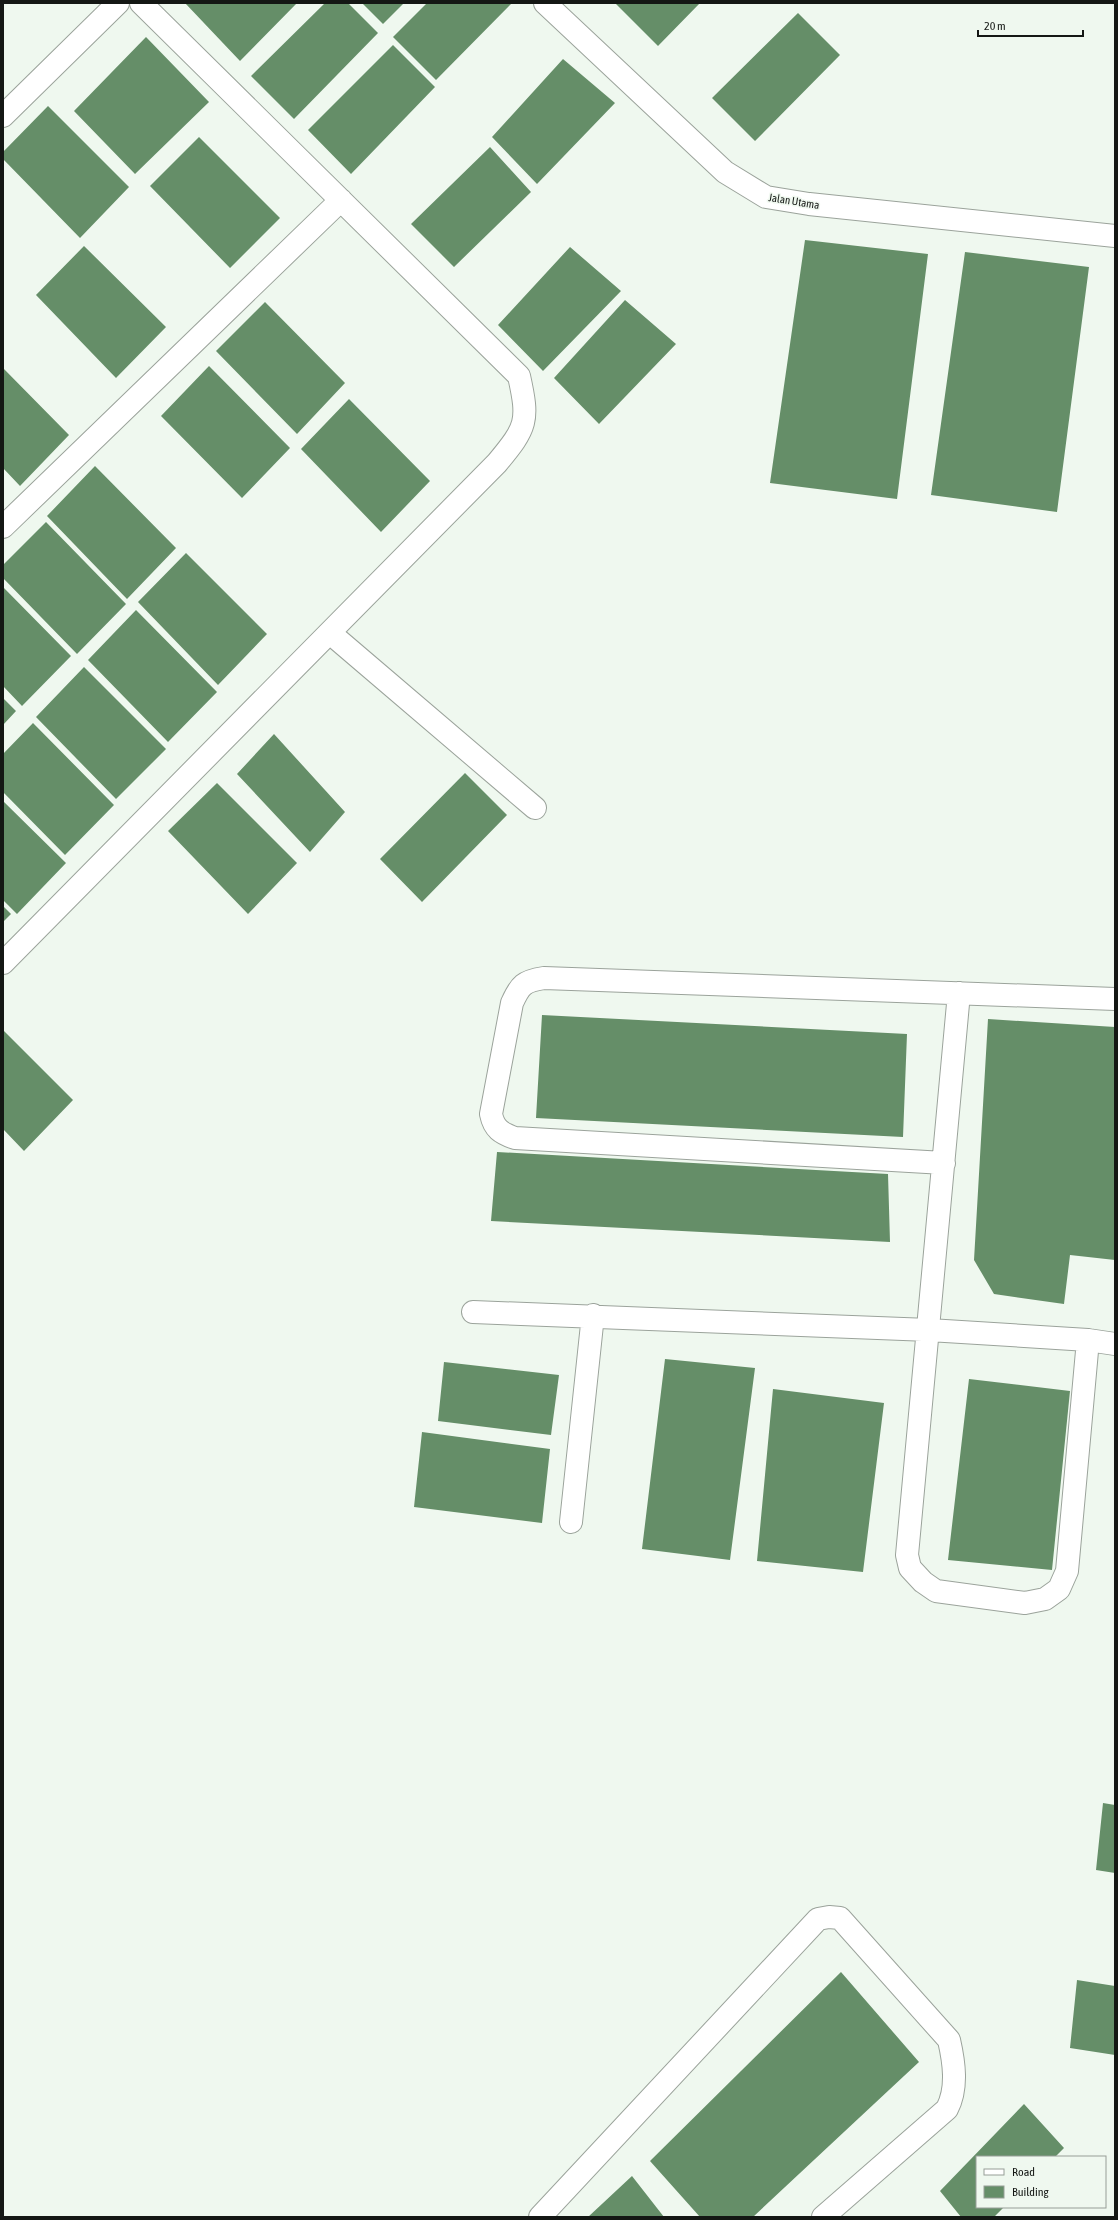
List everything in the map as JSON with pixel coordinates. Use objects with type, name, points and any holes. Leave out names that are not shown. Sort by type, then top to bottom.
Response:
[{"type":"street","points":[[3,116],[118,3]]},
{"type":"street","points":[[3,963],[330,634],[497,463],[517,439],[525,419],[519,376],[142,3]]},
{"type":"street","name":"Jalan Utama","points":[[545,3],[724,172],[766,197],[809,204],[1115,236]]},
{"type":"street","points":[[3,527],[341,200]]},
{"type":"street","points":[[330,634],[535,808]]},
{"type":"street","points":[[944,1163],[515,1138],[502,1134],[494,1125],[491,1114],[512,1003],[519,989],[529,980],[544,978],[1115,998]]},
{"type":"street","points":[[959,993],[907,1555],[910,1568],[923,1582],[936,1591],[1026,1603],[1045,1599],[1059,1589],[1067,1571],[1088,1340]]},
{"type":"street","points":[[473,1312],[593,1315],[929,1330],[1088,1340],[1115,1344]]},
{"type":"street","points":[[571,1522],[593,1315]]},
{"type":"street","points":[[540,2217],[818,1919],[829,1917],[840,1918],[949,2040],[954,2059],[953,2098],[947,2109],[823,2217]]},
{"type":"building","points":[[185,3],[297,3],[240,61]]},
{"type":"building","points":[[325,3],[348,3],[378,33],[294,119],[251,76]]},
{"type":"building","points":[[362,3],[404,3],[383,24]]},
{"type":"building","points":[[427,3],[512,3],[436,80],[393,37]]},
{"type":"building","points":[[615,3],[700,3],[658,46]]},
{"type":"building","points":[[798,13],[840,55],[755,141],[712,98]]},
{"type":"building","points":[[146,37],[209,102],[135,174],[74,111]]},
{"type":"building","points":[[393,45],[435,87],[351,174],[308,130]]},
{"type":"building","points":[[563,59],[615,103],[537,184],[492,137]]},
{"type":"building","points":[[48,106],[129,187],[80,238],[3,159],[3,152]]},
{"type":"building","points":[[199,137],[280,218],[230,268],[150,186]]},
{"type":"building","points":[[490,147],[531,192],[454,267],[411,224]]},
{"type":"building","points":[[805,240],[928,254],[897,499],[770,483]]},
{"type":"building","points":[[84,246],[166,327],[116,378],[36,295]]},
{"type":"building","points":[[570,247],[621,291],[543,371],[498,325]]},
{"type":"building","points":[[965,252],[1089,267],[1057,512],[931,495]]},
{"type":"building","points":[[625,300],[676,344],[599,424],[554,378]]},
{"type":"building","points":[[265,302],[345,383],[297,434],[216,351]]},
{"type":"building","points":[[209,366],[290,448],[242,498],[161,416]]},
{"type":"building","points":[[3,368],[69,435],[20,486],[3,468]]},
{"type":"building","points":[[349,399],[430,481],[381,532],[301,449]]},
{"type":"building","points":[[95,466],[176,548],[127,599],[47,516]]},
{"type":"building","points":[[46,522],[126,604],[77,654],[3,578],[3,565]]},
{"type":"building","points":[[186,553],[267,634],[218,685],[138,602]]},
{"type":"building","points":[[3,587],[71,656],[22,706],[3,686]]},
{"type":"building","points":[[136,610],[217,692],[168,742],[88,660]]},
{"type":"building","points":[[84,667],[166,749],[116,799],[36,717]]},
{"type":"building","points":[[3,698],[16,711],[3,725]]},
{"type":"building","points":[[33,723],[114,805],[65,855],[3,792],[3,754]]},
{"type":"building","points":[[274,734],[345,812],[310,852],[237,774]]},
{"type":"building","points":[[465,773],[507,815],[422,902],[380,859]]},
{"type":"building","points":[[217,783],[297,863],[248,914],[168,831]]},
{"type":"building","points":[[3,801],[66,863],[17,914],[3,900]]},
{"type":"building","points":[[3,906],[11,914],[3,922]]},
{"type":"building","points":[[542,1015],[907,1034],[903,1137],[536,1118]]},
{"type":"building","points":[[988,1019],[1115,1027],[1115,1260],[1070,1255],[1064,1304],[994,1294],[974,1260]]},
{"type":"building","points":[[3,1030],[73,1100],[24,1151],[3,1129]]},
{"type":"building","points":[[497,1152],[888,1174],[890,1242],[491,1221]]},
{"type":"building","points":[[665,1359],[755,1368],[730,1560],[642,1549]]},
{"type":"building","points":[[444,1362],[559,1375],[551,1435],[438,1421]]},
{"type":"building","points":[[969,1379],[1070,1391],[1052,1570],[948,1560]]},
{"type":"building","points":[[773,1389],[884,1403],[863,1572],[757,1561]]},
{"type":"building","points":[[422,1432],[550,1449],[542,1523],[414,1507]]},
{"type":"building","points":[[1103,1803],[1115,1805],[1115,1873],[1096,1870]]},
{"type":"building","points":[[841,1972],[919,2062],[753,2217],[700,2217],[650,2161]]},
{"type":"building","points":[[1077,1980],[1115,1986],[1115,2055],[1070,2048]]},
{"type":"building","points":[[1024,2104],[1064,2148],[1056,2156],[976,2156],[976,2208],[1003,2208],[994,2217],[961,2217],[940,2191]]},
{"type":"building","points":[[632,2176],[664,2217],[588,2217]]}]
